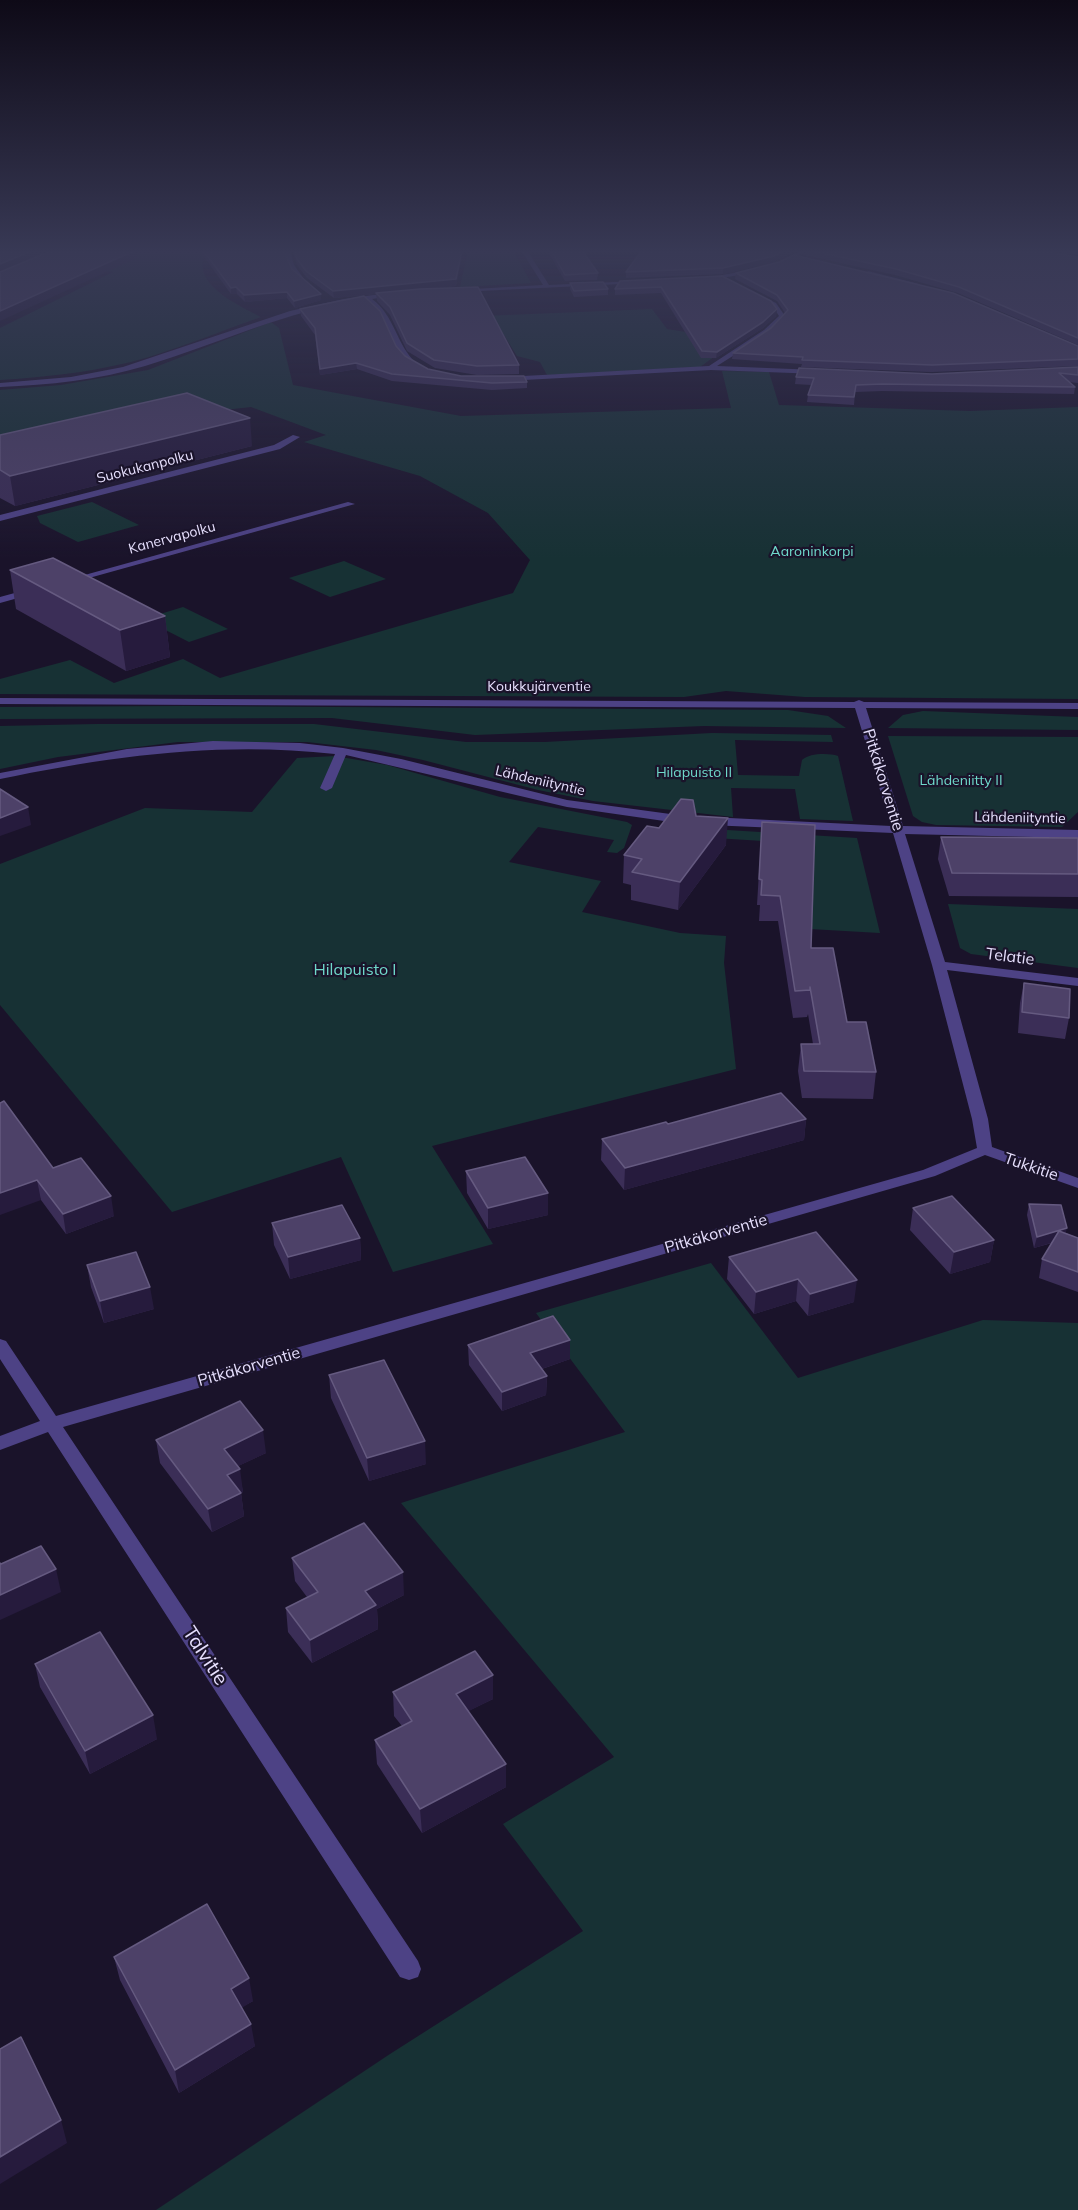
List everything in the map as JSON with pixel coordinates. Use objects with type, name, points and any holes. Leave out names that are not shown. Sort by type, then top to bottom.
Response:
[{"type":"street","points":[[0,385],[66,379],[130,367],[171,353]]},
{"type":"street","points":[[400,353],[405,360],[419,367]]},
{"type":"street","points":[[711,368],[728,353]]},
{"type":"street","points":[[497,379],[711,368],[832,373]]},
{"type":"street","name":"Suokukanpolku","points":[[0,518],[277,447],[296,437]]},
{"type":"street","name":"Kanervapolku","points":[[62,583],[351,504]]},
{"type":"street","points":[[0,600],[41,588]]},
{"type":"street","name":"Koukkujärventie","points":[[0,701],[859,703],[1078,706]]},
{"type":"street","name":"Pitkäkorventie","points":[[0,1443],[54,1423],[929,1173],[985,1150],[980,1119],[939,965],[859,703]]},
{"type":"street","name":"Lähdeniityntie","points":[[0,776],[96,756],[187,746],[263,744],[342,751],[417,765],[548,799],[623,813],[724,822],[899,830],[1078,834]]},
{"type":"street","points":[[326,788],[342,751]]},
{"type":"street","name":"Telatie","points":[[939,965],[1078,982]]},
{"type":"street","name":"Tukkitie","points":[[985,1150],[1078,1183]]},
{"type":"street","name":"Talvitie","points":[[0,1345],[54,1423],[409,1969]]},
{"type":"green space","points":[[0,353],[161,353],[131,362],[75,373],[0,380]]},
{"type":"green space","name":"Aaroninkorpi","points":[[191,353],[285,353],[293,385],[461,416],[731,408],[722,371],[769,372],[779,405],[970,411],[1078,407],[1078,699],[805,697],[726,691],[684,697],[0,694],[0,679],[70,660],[114,683],[183,659],[220,678],[513,593],[530,560],[488,513],[420,476],[304,442],[326,435],[251,407],[169,416],[0,446],[0,390],[61,385],[148,370]]},
{"type":"green space","points":[[515,353],[719,353],[700,367],[547,375],[540,362],[517,356]]},
{"type":"green space","points":[[92,502],[139,525],[78,542],[40,523],[37,516]]},
{"type":"green space","points":[[344,561],[386,579],[330,597],[289,578]]},
{"type":"green space","points":[[183,607],[228,629],[189,642],[144,619]]},
{"type":"green space","points":[[0,707],[788,710],[828,716],[846,728],[704,726],[475,735],[332,718],[0,719]]},
{"type":"green space","points":[[923,711],[1078,717],[1078,730],[888,728],[903,715]]},
{"type":"green space","name":"Hilapuisto II","points":[[314,724],[466,742],[545,742],[712,733],[831,735],[833,742],[735,740],[738,775],[799,776],[802,760],[805,758],[819,754],[838,756],[853,821],[800,819],[795,789],[731,788],[733,817],[593,801],[538,790],[376,750],[307,742],[178,742],[58,757],[0,769],[0,726]]},
{"type":"green space","name":"Lähdeniitty II","points":[[888,736],[1078,737],[1078,812],[1062,827],[936,825],[922,822],[913,816]]},
{"type":"green space","name":"Hilapuisto I","points":[[335,756],[387,765],[500,797],[627,822],[632,825],[624,848],[617,853],[607,852],[614,840],[538,827],[509,862],[601,881],[582,912],[680,933],[726,936],[724,963],[736,1069],[432,1146],[493,1244],[393,1272],[341,1157],[172,1212],[0,1005],[0,864],[145,808],[252,812],[297,758]]},
{"type":"green space","points":[[662,826],[857,838],[880,933],[810,929],[763,841],[651,834]]},
{"type":"green space","points":[[948,904],[1078,909],[1078,968],[971,954],[960,948]]},
{"type":"green space","points":[[711,1263],[798,1378],[983,1320],[1078,1323],[1078,2210],[156,2210],[390,2054],[583,1931],[503,1824],[614,1757],[401,1503],[625,1432],[536,1313]]},
{"type":"building","points":[[318,353],[402,353],[428,369],[461,376],[524,376],[527,382],[492,383],[392,374],[356,363],[320,369]]},
{"type":"building","points":[[423,353],[513,353],[519,365],[477,366],[434,360]]},
{"type":"building","points":[[735,353],[1078,353],[1078,359],[932,365],[802,360],[803,357]]},
{"type":"building","points":[[1078,367],[1078,375],[1059,373],[1075,387],[856,385],[854,397],[808,395],[814,378],[796,377],[799,368],[932,374]]},
{"type":"building","points":[[187,393],[250,418],[10,476],[0,470],[0,435]]},
{"type":"building","points":[[53,558],[165,616],[120,630],[10,570]]},
{"type":"building","points":[[0,789],[28,807],[0,818]]},
{"type":"building","points":[[681,799],[693,800],[696,816],[728,818],[680,882],[632,872],[642,859],[624,855],[647,826],[659,828]]},
{"type":"building","points":[[762,822],[815,825],[811,948],[833,948],[847,1022],[866,1022],[876,1072],[804,1071],[801,1044],[820,1044],[810,987],[810,990],[795,991],[780,896],[761,895],[762,880],[759,879]]},
{"type":"building","points":[[941,837],[1078,838],[1078,874],[952,873]]},
{"type":"building","points":[[1024,983],[1070,989],[1069,1018],[1022,1012]]},
{"type":"building","points":[[781,1093],[806,1119],[625,1168],[602,1139],[666,1122],[668,1124]]},
{"type":"building","points":[[4,1101],[53,1168],[81,1158],[111,1196],[63,1214],[37,1180],[0,1193],[0,1103]]},
{"type":"building","points":[[525,1157],[548,1193],[488,1208],[466,1171]]},
{"type":"building","points":[[952,1196],[994,1240],[954,1252],[913,1208]]},
{"type":"building","points":[[1029,1204],[1061,1205],[1067,1228],[1037,1237]]},
{"type":"building","points":[[342,1205],[360,1238],[288,1257],[272,1223]]},
{"type":"building","points":[[1059,1231],[1078,1238],[1078,1272],[1042,1259]]},
{"type":"building","points":[[816,1232],[857,1280],[810,1294],[798,1279],[756,1292],[729,1257]]},
{"type":"building","points":[[136,1252],[150,1287],[100,1301],[87,1265]]},
{"type":"building","points":[[553,1316],[570,1340],[530,1353],[547,1376],[502,1392],[468,1345]]},
{"type":"building","points":[[384,1360],[425,1441],[367,1458],[329,1375]]},
{"type":"building","points":[[240,1401],[263,1430],[224,1449],[240,1469],[227,1475],[241,1493],[208,1509],[156,1440]]},
{"type":"building","points":[[364,1523],[403,1572],[365,1591],[376,1605],[310,1640],[286,1608],[318,1592],[292,1558]]},
{"type":"building","points":[[41,1546],[56,1569],[0,1595],[0,1563]]},
{"type":"building","points":[[100,1632],[153,1715],[85,1751],[35,1664]]},
{"type":"building","points":[[475,1651],[493,1675],[456,1694],[506,1764],[420,1809],[375,1740],[412,1721],[393,1692]]},
{"type":"building","points":[[207,1904],[249,1978],[231,1989],[251,2024],[175,2070],[114,1957]]},
{"type":"building","points":[[21,2037],[61,2120],[0,2157],[0,2049]]}]
